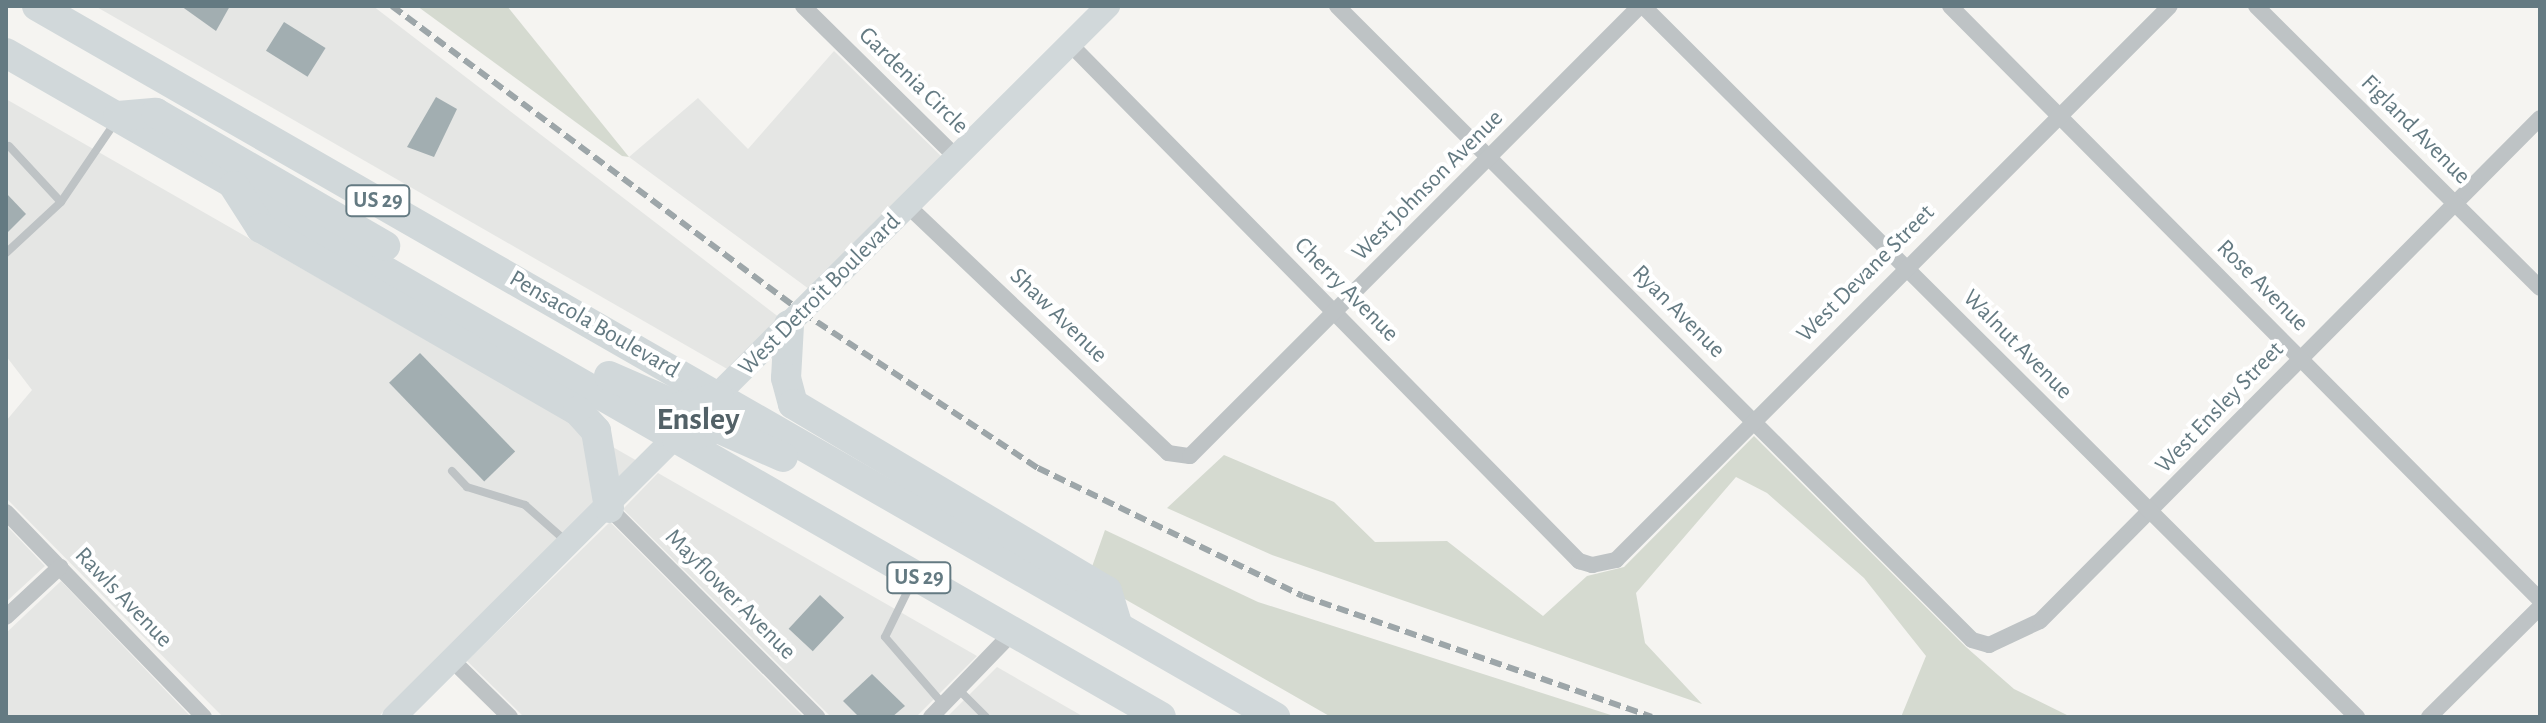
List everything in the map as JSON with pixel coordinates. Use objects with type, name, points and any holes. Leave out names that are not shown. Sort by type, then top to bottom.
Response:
[{"type":"highway","name":"Pensacola Boulevard","points":[[37,6],[1275,717]]},
{"type":"highway","name":"US 29","points":[[6,53],[1161,717]]},
{"type":"highway","points":[[118,116],[156,113],[640,394],[680,407],[719,397]]},
{"type":"highway","points":[[230,181],[261,228],[578,411],[596,431],[609,508]]},
{"type":"highway","points":[[789,325],[786,378],[793,404],[1107,591],[1118,626]]},
{"type":"highway","points":[[677,439],[718,428],[751,439],[990,576],[1048,586]]},
{"type":"street","name":"Gardenia Circle","points":[[803,6],[956,157]]},
{"type":"street","name":"West Detroit Boulevard","points":[[394,717],[609,508],[1108,6]]},
{"type":"street","name":"Ryan Avenue","points":[[1337,6],[1972,640],[1989,645]]},
{"type":"street","name":"West Johnson Avenue","points":[[1178,457],[1201,451],[1642,6]]},
{"type":"street","name":"Walnut Avenue","points":[[1642,6],[2357,717]]},
{"type":"street","name":"Rose Avenue","points":[[1950,6],[2540,600]]},
{"type":"street","name":"West Devane Street","points":[[1592,565],[1616,560],[2170,6]]},
{"type":"street","name":"Figland Avenue","points":[[2256,6],[2540,288]]},
{"type":"street","name":"Cherry Avenue","points":[[1070,44],[1579,561],[1592,565]]},
{"type":"street","name":"West Ensley Street","points":[[1989,645],[2040,621],[2540,118]]},
{"type":"street","name":"Shaw Avenue","points":[[908,206],[1178,457]]},
{"type":"street","name":"Mayflower Avenue","points":[[609,508],[817,717]]},
{"type":"street","name":"Rawls Avenue","points":[[6,512],[204,717]]},
{"type":"street","points":[[6,617],[60,567]]},
{"type":"street","points":[[2429,717],[2540,607]]},
{"type":"street","points":[[938,711],[1013,632]]},
{"type":"street","points":[[452,660],[510,717]]},
{"type":"lane","points":[[6,253],[61,202],[118,116]]},
{"type":"lane","points":[[9,146],[61,202]]},
{"type":"lane","points":[[452,471],[467,487],[525,505],[570,545]]},
{"type":"lane","points":[[915,576],[885,637],[938,711]]},
{"type":"lane","points":[[959,690],[986,717]]},
{"type":"shaded area","points":[[95,6],[373,6],[780,318],[729,370]]},
{"type":"shaded area","points":[[417,6],[507,6],[629,157],[622,156]]},
{"type":"shaded area","points":[[834,51],[941,156],[809,289],[629,157],[698,98],[748,149]]},
{"type":"shaded area","points":[[6,99],[639,462],[378,717],[223,717],[6,498],[6,421],[32,390],[6,356]]},
{"type":"shaded area","points":[[1754,436],[1966,647],[2014,689],[2071,717],[1901,717],[1926,656],[1864,578],[1767,493],[1736,477],[1636,593],[1645,643],[1702,704],[1272,555],[1167,508],[1224,455],[1334,502],[1375,542],[1447,541],[1543,616],[1587,576],[1624,567]]},
{"type":"shaded area","points":[[658,473],[977,656],[916,717],[831,717],[623,509]]},
{"type":"shaded area","points":[[610,522],[804,717],[524,717],[467,661]]},
{"type":"shaded area","points":[[6,525],[45,566],[6,602]]},
{"type":"shaded area","points":[[1105,530],[1258,602],[1617,717],[1331,717],[1088,578]]},
{"type":"shaded area","points":[[61,581],[191,717],[6,717],[6,633]]},
{"type":"shaded area","points":[[997,667],[1084,717],[947,717]]},
{"type":"building","points":[[181,6],[230,6],[216,31]]},
{"type":"building","points":[[284,22],[326,48],[308,77],[266,51]]},
{"type":"building","points":[[436,97],[457,109],[434,157],[407,147]]},
{"type":"building","points":[[6,193],[26,214],[6,234]]},
{"type":"building","points":[[420,353],[515,452],[484,481],[389,383]]},
{"type":"building","points":[[820,595],[844,618],[813,651],[789,629]]},
{"type":"building","points":[[872,674],[905,706],[892,717],[859,717],[843,701]]},
{"type":"railway","points":[[392,6],[802,312],[1038,468],[1303,596],[1652,717]]},
{"type":"district","name":"Ensley","points":[[698,419]]}]
